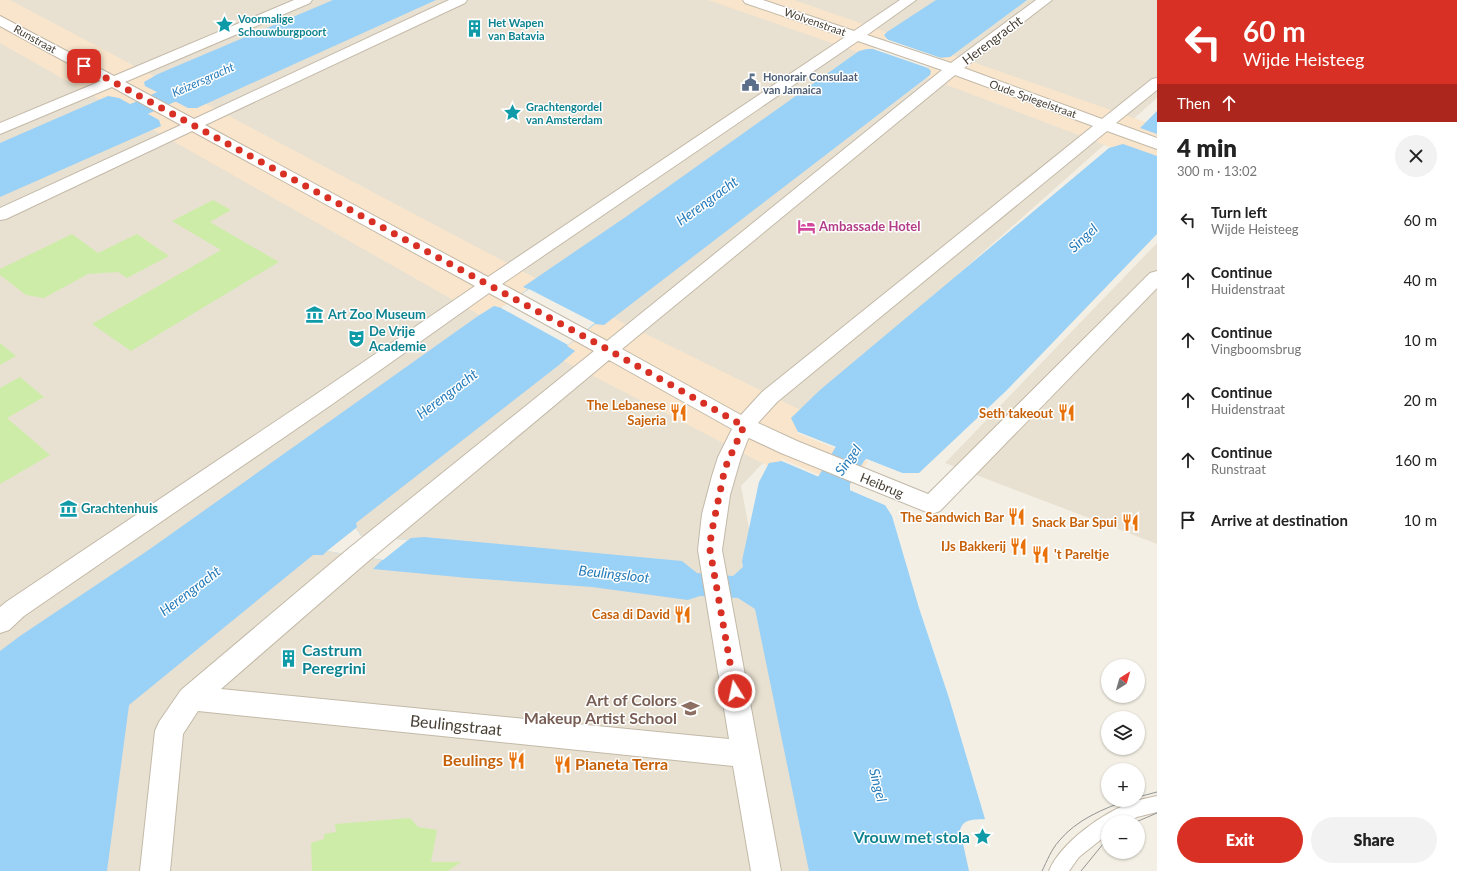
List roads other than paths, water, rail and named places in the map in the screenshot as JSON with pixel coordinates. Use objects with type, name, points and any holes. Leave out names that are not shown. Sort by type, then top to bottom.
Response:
[{"type":"street","points":[[0,129],[118,85],[305,0]]},
{"type":"street","points":[[0,215],[187,121],[460,0]]},
{"type":"street","name":"Wolvenstraat","points":[[750,0],[935,63]]},
{"type":"street","points":[[0,622],[22,604],[324,400],[497,290],[909,0]]},
{"type":"street","name":"Herengracht","points":[[155,871],[169,731],[191,698],[356,556],[608,350],[953,69],[1045,0]]},
{"type":"street","name":"Runstraat","points":[[0,20],[497,290]]},
{"type":"street","name":"Oude Spiegelstraat","points":[[935,63],[1157,144]]},
{"type":"street","points":[[766,871],[710,550],[712,528],[725,468],[744,426],[756,410],[772,395],[1157,82]]},
{"type":"street","name":"Heibrug","points":[[497,290],[744,426],[789,447],[932,505],[1157,277]]},
{"type":"street","name":"Beulingstraat","points":[[191,698],[746,754]]},
{"type":"lane","points":[[1124,815],[1134,810],[1157,804]]},
{"type":"lane","points":[[1058,871],[1073,851],[1101,829]]},
{"type":"water","points":[[333,0],[436,0],[197,108],[188,108],[145,86],[144,82],[158,74]]},
{"type":"water","name":"Beulingsloot","points":[[936,0],[1027,0],[950,57],[939,58],[928,68],[931,71],[930,75],[604,325],[595,324],[567,346],[575,351],[356,523],[356,528],[361,536],[408,540],[411,538],[424,537],[682,561],[697,573],[733,576],[743,567],[742,561],[759,482],[769,463],[782,461],[885,505],[892,516],[985,819],[973,820],[964,823],[960,830],[969,871],[809,871],[755,609],[738,598],[700,596],[688,600],[592,587],[373,569],[382,560],[327,551],[323,555],[313,555],[129,705],[107,871],[0,871],[0,651],[150,549],[478,316],[494,306],[502,308],[528,289],[523,287],[627,216],[859,51],[874,49],[888,40],[884,35],[887,32]]},
{"type":"water","points":[[108,96],[119,98],[159,120],[161,126],[0,197],[0,143]]},
{"type":"water","points":[[1157,111],[1157,134],[1140,128]]},
{"type":"water","points":[[1123,144],[1157,156],[1157,234],[1007,390],[919,473],[902,473],[798,432],[791,418],[820,390],[1109,148]]},
{"type":"waterway","name":"Keizersgracht","points":[[94,129],[211,77]]},
{"type":"waterway","name":"Singel","points":[[831,530],[832,484],[851,452],[885,420]]},
{"type":"tram line","points":[[1145,795],[1157,792]]},
{"type":"tram line","points":[[1042,871],[1056,844],[1066,834],[1082,821],[1110,807]]},
{"type":"tram line","points":[[1145,818],[1157,813]]},
{"type":"tram line","points":[[1081,871],[1101,847]]},
{"type":"place","name":"Voormalige Schouwburgpoort","points":[[225,25]]},
{"type":"place","name":"Het Wapen van Batavia","points":[[475,29]]},
{"type":"place","name":"Honorair Consulaat van Jamaica","points":[[750,83]]},
{"type":"place","name":"Grachtengordel van Amsterdam","points":[[513,113]]},
{"type":"place","name":"Ambassade Hotel","points":[[806,226]]},
{"type":"place","name":"Art Zoo Museum","points":[[315,314]]},
{"type":"place","name":"De Vrije Academie","points":[[356,338]]},
{"type":"place","name":"The Lebanese Sajeria","points":[[679,412]]},
{"type":"place","name":"Seth takeout","points":[[1066,413]]},
{"type":"place","name":"Grachtenhuis","points":[[68,508]]},
{"type":"place","name":"The Sandwich Bar","points":[[1017,517]]},
{"type":"place","name":"Snack Bar Spui","points":[[1130,522]]},
{"type":"place","name":"IJs Bakkerij","points":[[1019,546]]},
{"type":"place","name":"'t Pareltje","points":[[1041,554]]},
{"type":"place","name":"Casa di David","points":[[683,614]]},
{"type":"place","name":"Castrum Peregrini","points":[[289,659]]},
{"type":"place","name":"Art of Colors Makeup Artist School","points":[[690,709]]},
{"type":"place","name":"Beulings","points":[[516,760]]},
{"type":"place","name":"Pianeta Terra","points":[[562,764]]},
{"type":"place","name":"Vrouw met stola","points":[[983,837]]}]
